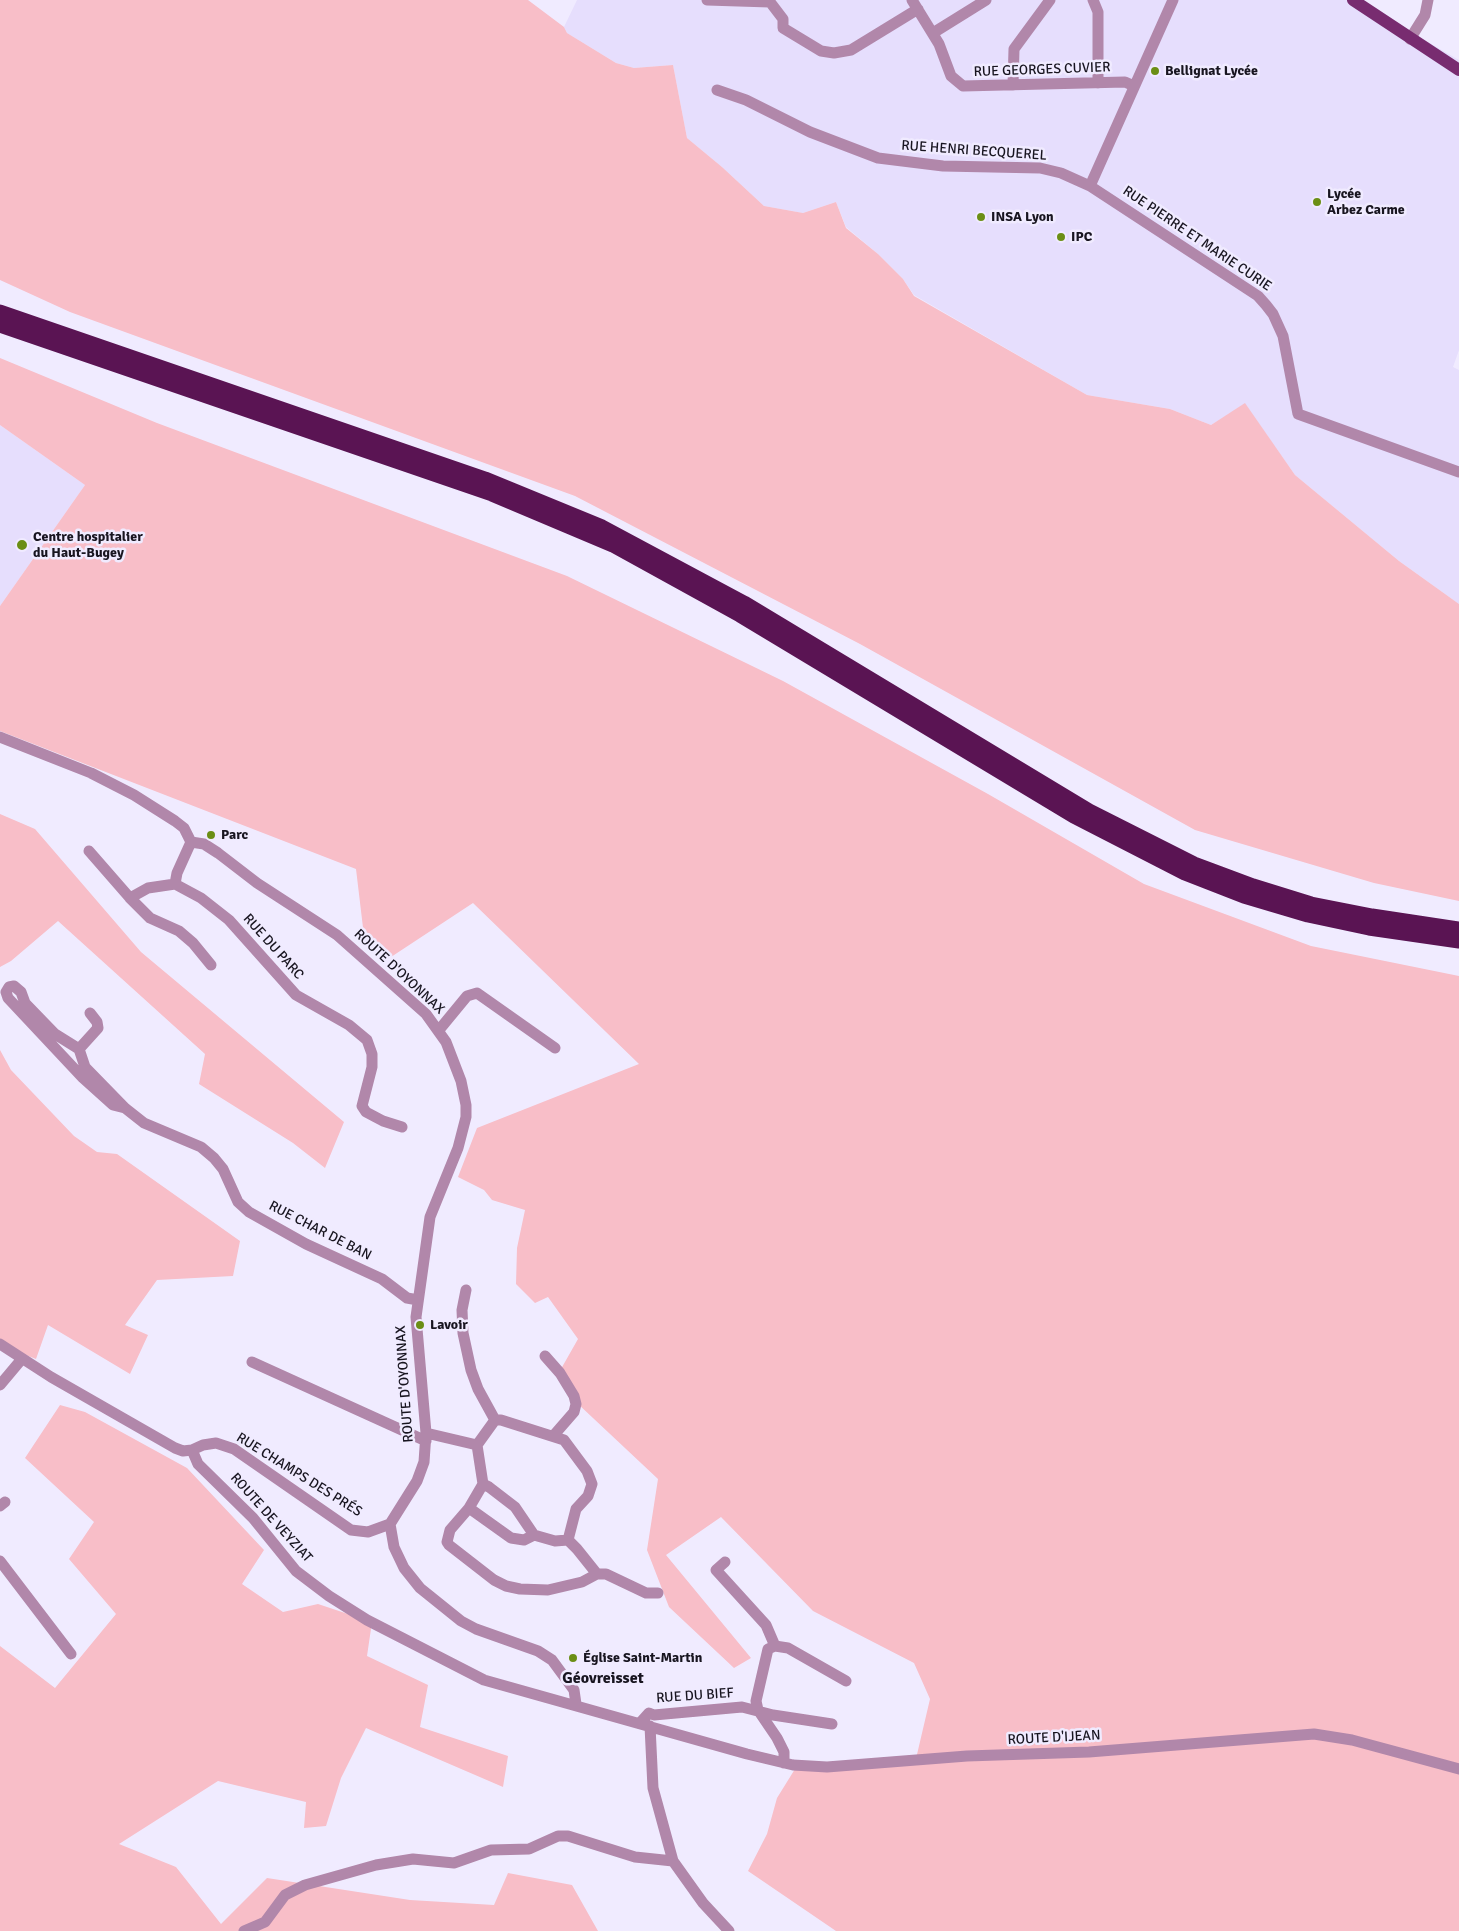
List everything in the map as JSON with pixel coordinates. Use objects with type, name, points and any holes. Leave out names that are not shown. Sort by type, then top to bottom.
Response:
[{"type":"highway","points":[[0,302],[81,340]]},
{"type":"highway","points":[[0,312],[469,473],[546,502],[602,527],[744,603],[1089,811],[1194,864],[1253,886],[1311,904],[1372,916],[1459,929]]},
{"type":"highway","points":[[0,325],[492,494],[613,545],[740,614],[1074,816],[1185,873],[1244,896],[1308,915],[1369,928],[1459,941]]},
{"type":"highway","points":[[0,332],[111,363]]},
{"type":"main road","points":[[1353,0],[1410,40],[1459,70]]},
{"type":"street","points":[[707,0],[770,1],[783,18],[783,28],[821,51],[834,53],[851,50],[915,5]]},
{"type":"street","points":[[933,33],[986,0]]},
{"type":"street","points":[[1013,85],[1014,49],[1050,0]]},
{"type":"street","points":[[1093,0],[1098,12],[1098,83]]},
{"type":"street","points":[[1090,186],[1173,0]]},
{"type":"street","points":[[1410,40],[1421,23],[1428,0]]},
{"type":"street","name":"RUE GEORGES CUVIER","points":[[915,5],[933,33],[951,76],[958,84],[968,87],[1125,82],[1134,86]]},
{"type":"street","name":"RUE HENRI BECQUEREL","points":[[717,90],[746,100],[810,132],[878,158],[943,166],[1040,168],[1061,173],[1090,186]]},
{"type":"street","name":"RUE PIERRE ET MARIE CURIE","points":[[1090,186],[1258,296],[1274,314],[1283,336],[1298,414],[1459,472]]},
{"type":"street","points":[[0,738],[91,773],[134,795],[184,828],[191,842],[177,873],[175,884],[148,888],[130,898]]},
{"type":"street","name":"ROUTE D'OYONNAX","points":[[191,842],[204,844],[257,883],[331,931],[414,1002],[439,1030],[462,1081],[466,1117],[458,1148],[430,1217],[418,1300],[416,1338],[426,1437],[424,1462],[417,1481],[390,1524]]},
{"type":"street","points":[[89,851],[150,918],[178,931],[193,943],[211,965]]},
{"type":"street","name":"RUE DU PARC","points":[[175,884],[201,898],[228,920],[296,995],[349,1025],[366,1040],[372,1054],[372,1067],[362,1106],[366,1112],[402,1128]]},
{"type":"street","name":"RUE CHAR DE BAN","points":[[125,1108],[113,1105],[83,1078],[8,998],[7,989],[14,986],[21,992],[25,1003],[47,1027],[79,1049],[85,1067],[125,1108],[144,1123],[201,1147],[223,1169],[238,1202],[248,1212],[306,1244],[382,1278],[407,1298],[418,1300]]},
{"type":"street","points":[[439,1030],[467,996],[477,993],[555,1048]]},
{"type":"street","points":[[79,1049],[98,1028],[97,1022],[90,1013]]},
{"type":"street","points":[[466,1290],[462,1310],[463,1333],[471,1370],[478,1389],[495,1420]]},
{"type":"street","points":[[0,1344],[21,1360],[175,1448],[183,1451],[192,1450]]},
{"type":"street","points":[[545,1356],[560,1373],[574,1396],[576,1404],[574,1412],[554,1436]]},
{"type":"street","points":[[0,1385],[21,1360]]},
{"type":"street","points":[[252,1362],[426,1437],[477,1445]]},
{"type":"street","points":[[495,1420],[501,1420],[554,1436],[567,1444],[587,1471],[592,1484],[588,1496],[576,1510],[568,1540]]},
{"type":"street","points":[[495,1420],[477,1445],[483,1484],[469,1508],[450,1530],[447,1542],[494,1580],[520,1589],[548,1590],[582,1582],[597,1574],[606,1574],[646,1593],[658,1592]]},
{"type":"street","name":"RUE CHAMPS DES PRÉS","points":[[192,1450],[203,1445],[216,1443],[234,1449],[351,1530],[368,1532],[390,1524]]},
{"type":"street","name":"ROUTE DE VEYZIAT","points":[[192,1450],[198,1464],[253,1518],[296,1571],[329,1596],[367,1620],[484,1680],[645,1724]]},
{"type":"street","points":[[483,1484],[515,1507],[534,1535],[555,1541],[568,1540]]},
{"type":"street","points":[[469,1508],[511,1538],[524,1540],[534,1535]]},
{"type":"street","points":[[390,1524],[394,1546],[404,1568],[420,1588],[461,1621],[476,1629],[538,1652],[552,1660],[574,1690],[576,1704]]},
{"type":"street","points":[[568,1540],[597,1574]]},
{"type":"street","points":[[0,1561],[71,1654]]},
{"type":"street","points":[[725,1562],[716,1570],[766,1624],[775,1646]]},
{"type":"street","points":[[784,1763],[784,1752],[758,1710],[757,1693],[768,1649],[775,1646],[788,1648],[846,1681]]},
{"type":"street","name":"RUE DU BIEF","points":[[645,1724],[649,1713],[654,1715],[742,1707],[773,1715],[832,1724]]},
{"type":"street","points":[[645,1724],[653,1788],[673,1861],[703,1903],[729,1931]]},
{"type":"street","name":"ROUTE D'IJEAN","points":[[645,1724],[784,1763],[828,1766],[967,1756],[1090,1752],[1314,1734],[1352,1740],[1459,1769]]},
{"type":"street","points":[[244,1931],[264,1922],[285,1895],[305,1885],[376,1865],[413,1859],[454,1863],[490,1850],[529,1849],[558,1836],[568,1836],[635,1857],[673,1861]]},
{"type":"shaded area","points":[[0,0],[528,0],[564,27],[567,33],[616,63],[634,68],[673,65],[687,138],[764,206],[803,213],[836,202],[846,228],[878,254],[903,279],[914,296],[1087,395],[1170,409],[1211,425],[1245,403],[1295,475],[1399,561],[1459,604],[1459,901],[1374,883],[1195,830],[860,644],[575,496],[70,312],[0,280]]},
{"type":"shaded area","points":[[577,0],[1355,0],[1459,60],[1459,350],[1453,367],[1459,370],[1459,604],[1399,561],[1295,475],[1245,404],[1211,425],[1170,409],[1087,395],[914,295],[903,279],[878,254],[846,227],[836,202],[803,213],[764,206],[687,138],[673,65],[634,68],[616,63],[567,33],[564,27]]},
{"type":"shaded area","points":[[0,358],[157,423],[567,576],[783,681],[988,794],[1144,884],[1311,946],[1459,976],[1459,1931],[836,1931],[748,1871],[767,1834],[777,1798],[795,1769],[915,1763],[930,1699],[914,1663],[813,1611],[721,1517],[666,1555],[751,1658],[734,1668],[669,1607],[647,1550],[658,1479],[577,1403],[557,1376],[578,1339],[548,1297],[535,1303],[516,1284],[517,1248],[525,1210],[492,1200],[484,1190],[458,1177],[477,1128],[639,1064],[473,903],[391,957],[364,936],[356,869],[0,731],[0,606],[85,485],[0,425]]},
{"type":"shaded area","name":"Centre hospitalier du Haut-Bugey","points":[[0,425],[85,485],[0,606]]},
{"type":"shaded area","points":[[0,814],[35,829],[141,952],[344,1122],[325,1168],[293,1143],[199,1084],[205,1054],[58,921],[11,961],[0,967]]},
{"type":"shaded area","points":[[0,1050],[11,1070],[74,1136],[97,1152],[117,1154],[240,1241],[233,1276],[157,1280],[125,1325],[148,1335],[130,1374],[48,1325],[36,1359],[0,1345]]},
{"type":"shaded area","points":[[60,1405],[85,1412],[187,1468],[264,1550],[242,1584],[283,1612],[318,1604],[372,1622],[367,1656],[428,1685],[420,1727],[508,1756],[503,1787],[366,1728],[341,1778],[326,1826],[304,1828],[306,1802],[218,1781],[119,1844],[176,1867],[221,1924],[267,1878],[410,1900],[494,1905],[508,1873],[572,1885],[598,1931],[0,1931],[0,1646],[55,1688],[116,1614],[69,1559],[94,1522],[25,1458]]},
{"type":"place","name":"Bellignat Lycée","points":[[1155,71]]},
{"type":"place","name":"Lycée Arbez Carme","points":[[1317,202]]},
{"type":"place","name":"INSA Lyon","points":[[981,217]]},
{"type":"place","name":"IPC","points":[[1061,237]]},
{"type":"place","name":"Centre hospitalier du Haut-Bugey","points":[[22,545]]},
{"type":"place","name":"Parc","points":[[211,835]]},
{"type":"place","name":"Lavoir","points":[[420,1325]]},
{"type":"place","name":"Église Saint-Martin","points":[[573,1658]]},
{"type":"district","name":"Géovreisset","points":[[603,1679]]}]
